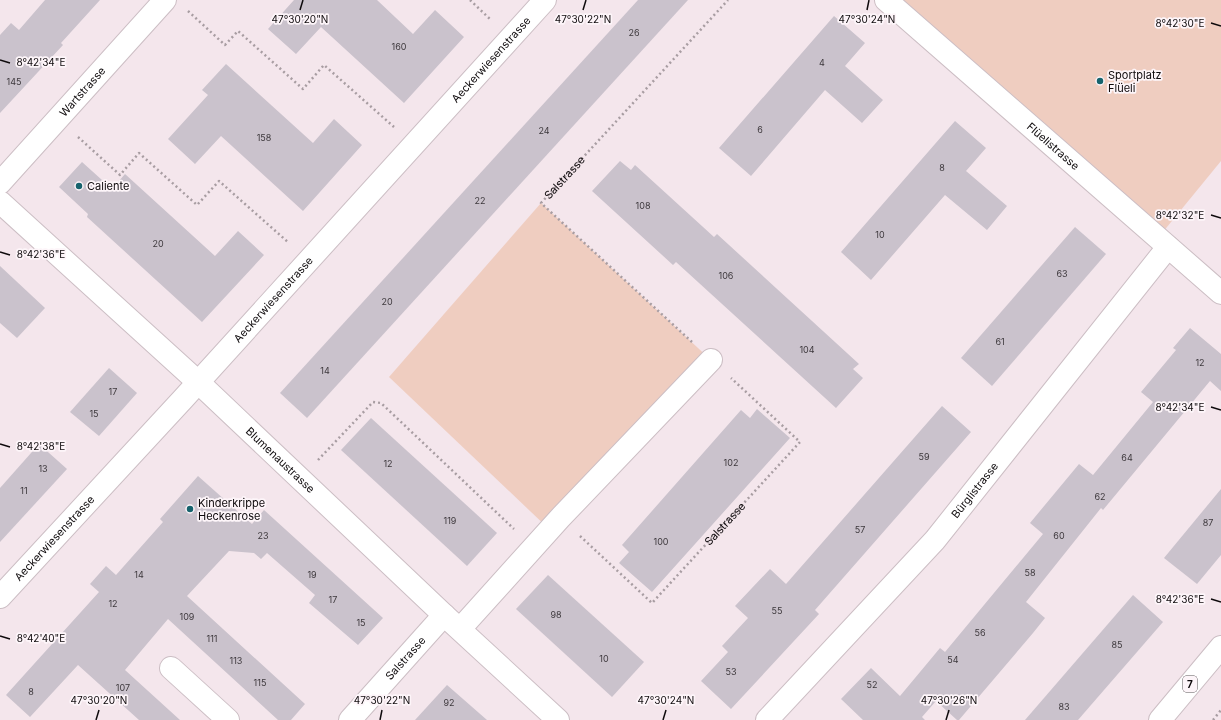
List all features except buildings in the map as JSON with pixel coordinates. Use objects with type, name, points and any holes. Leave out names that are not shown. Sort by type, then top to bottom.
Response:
[{"type":"street","name":"Wartstrasse","points":[[0,183],[166,0]]},
{"type":"street","name":"Aeckerwiesenstrasse","points":[[0,597],[198,382],[544,0]]},
{"type":"street","name":"Flüelistrasse","points":[[886,0],[1221,293]]},
{"type":"street","name":"Blumenaustrasse","points":[[0,202],[198,382],[558,720]]},
{"type":"street","name":"Bürglistrasse","points":[[767,720],[934,540],[1168,247]]},
{"type":"street","name":"Salstrasse","points":[[350,720],[452,622],[534,547],[711,360]]},
{"type":"street","name":"7","points":[[1160,720],[1221,647]]},
{"type":"street","points":[[171,668],[228,720]]},
{"type":"path","name":"Salstrasse","points":[[560,518],[652,603],[800,442],[541,203],[728,0]]},
{"type":"path","points":[[187,11],[225,45],[238,31],[303,89],[324,65],[414,144]]},
{"type":"path","points":[[74,134],[120,175],[139,153],[197,205],[219,181],[308,260]]},
{"type":"path","points":[[315,464],[373,402],[381,403],[534,547]]},
{"type":"path","points":[[1213,720],[1221,710]]},
{"type":"shaded area","name":"Sportplatz Flüeli","points":[[886,0],[1221,0],[1221,161],[1158,238]]},
{"type":"shaded area","points":[[541,203],[711,360],[550,530],[389,377]]},
{"type":"place","name":"Sportplatz Flüeli","points":[[1100,81]]},
{"type":"place","name":"Caliente","points":[[79,186]]},
{"type":"place","name":"Kinderkrippe Heckenrose","points":[[190,509]]}]
